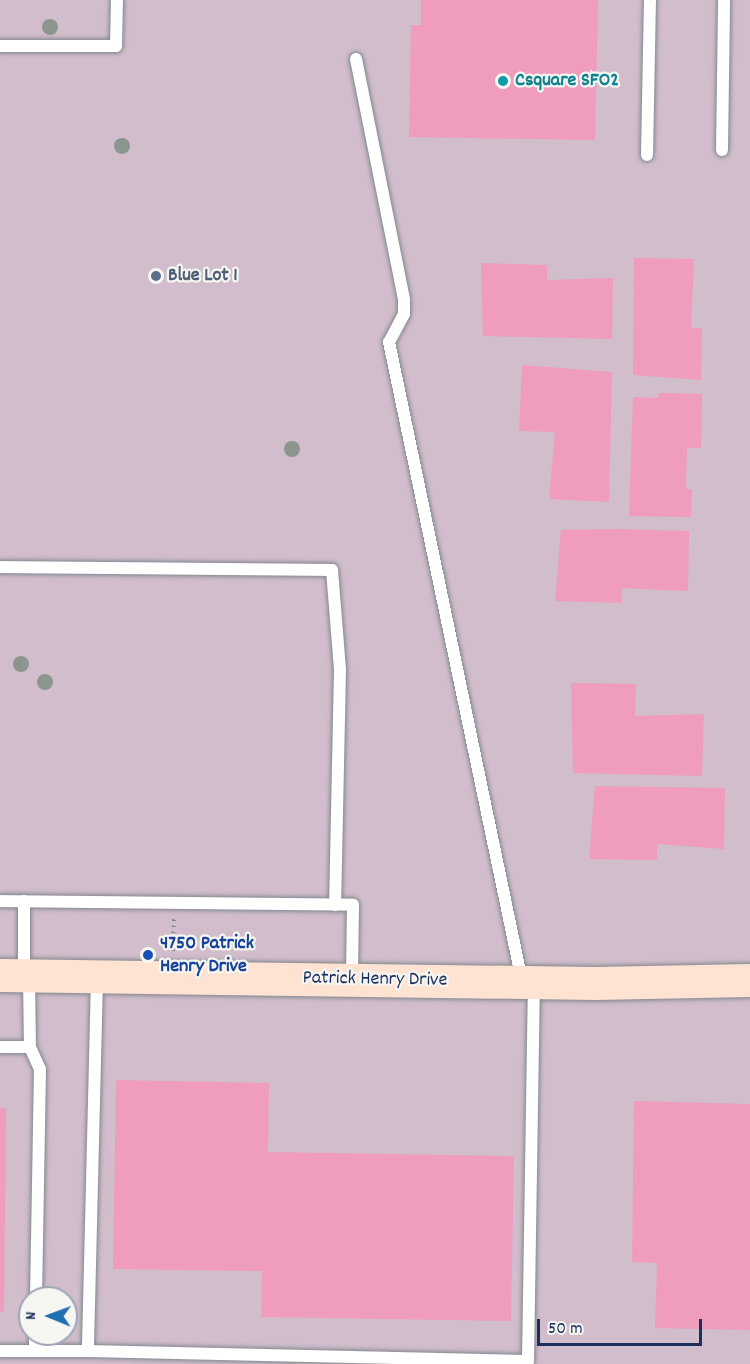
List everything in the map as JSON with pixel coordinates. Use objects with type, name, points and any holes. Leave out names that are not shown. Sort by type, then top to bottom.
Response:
[{"type":"street","name":"Patrick Henry Drive","points":[[18,976],[528,982],[750,980]]},
{"type":"lane","points":[[0,46],[117,46],[117,0]]},
{"type":"lane","points":[[647,155],[650,0]]},
{"type":"lane","points":[[722,150],[724,0]]},
{"type":"lane","points":[[0,1351],[528,1361],[528,982],[389,342],[404,314],[404,300],[356,59]]},
{"type":"lane","points":[[0,567],[332,570],[340,670],[335,905]]},
{"type":"lane","points":[[0,900],[353,905],[352,979]]},
{"type":"lane","points":[[24,901],[18,976],[30,1047],[40,1069],[36,1286]]},
{"type":"lane","points":[[88,1351],[97,977]]},
{"type":"lane","points":[[0,1047],[30,1047]]},
{"type":"lane","points":[[34,1346],[34,1351]]},
{"type":"path","points":[[173,951],[175,903]]},
{"type":"shaded area","points":[[0,0],[750,0],[750,1364],[0,1364]]},
{"type":"building","name":"Csquare SFO2","points":[[421,0],[598,0],[595,140],[409,137],[411,25],[421,25]]},
{"type":"building","points":[[634,258],[694,259],[691,328],[702,328],[701,380],[633,375]]},
{"type":"building","points":[[481,263],[547,265],[547,280],[613,278],[612,339],[483,336]]},
{"type":"building","points":[[522,365],[612,372],[609,502],[549,499],[555,432],[519,431]]},
{"type":"building","points":[[659,393],[702,394],[701,448],[687,448],[686,489],[692,489],[691,517],[629,516],[633,397],[658,398]]},
{"type":"building","points":[[561,530],[689,531],[688,591],[622,588],[621,603],[555,601]]},
{"type":"building","points":[[571,683],[636,684],[635,716],[704,714],[702,776],[573,773]]},
{"type":"building","points":[[595,786],[725,788],[724,849],[657,844],[657,860],[589,859]]},
{"type":"building","points":[[116,1080],[269,1083],[268,1152],[514,1156],[511,1321],[261,1317],[262,1271],[113,1269]]},
{"type":"building","points":[[634,1101],[750,1104],[750,1330],[655,1328],[657,1263],[632,1262]]},
{"type":"building","points":[[0,1108],[6,1108],[4,1312],[0,1312]]},
{"type":"place","name":"Csquare SFO2","points":[[503,81]]},
{"type":"place","name":"Blue Lot 1","points":[[156,276]]},
{"type":"place","name":"4750 Patrick Henry Drive","points":[[148,955]]}]
